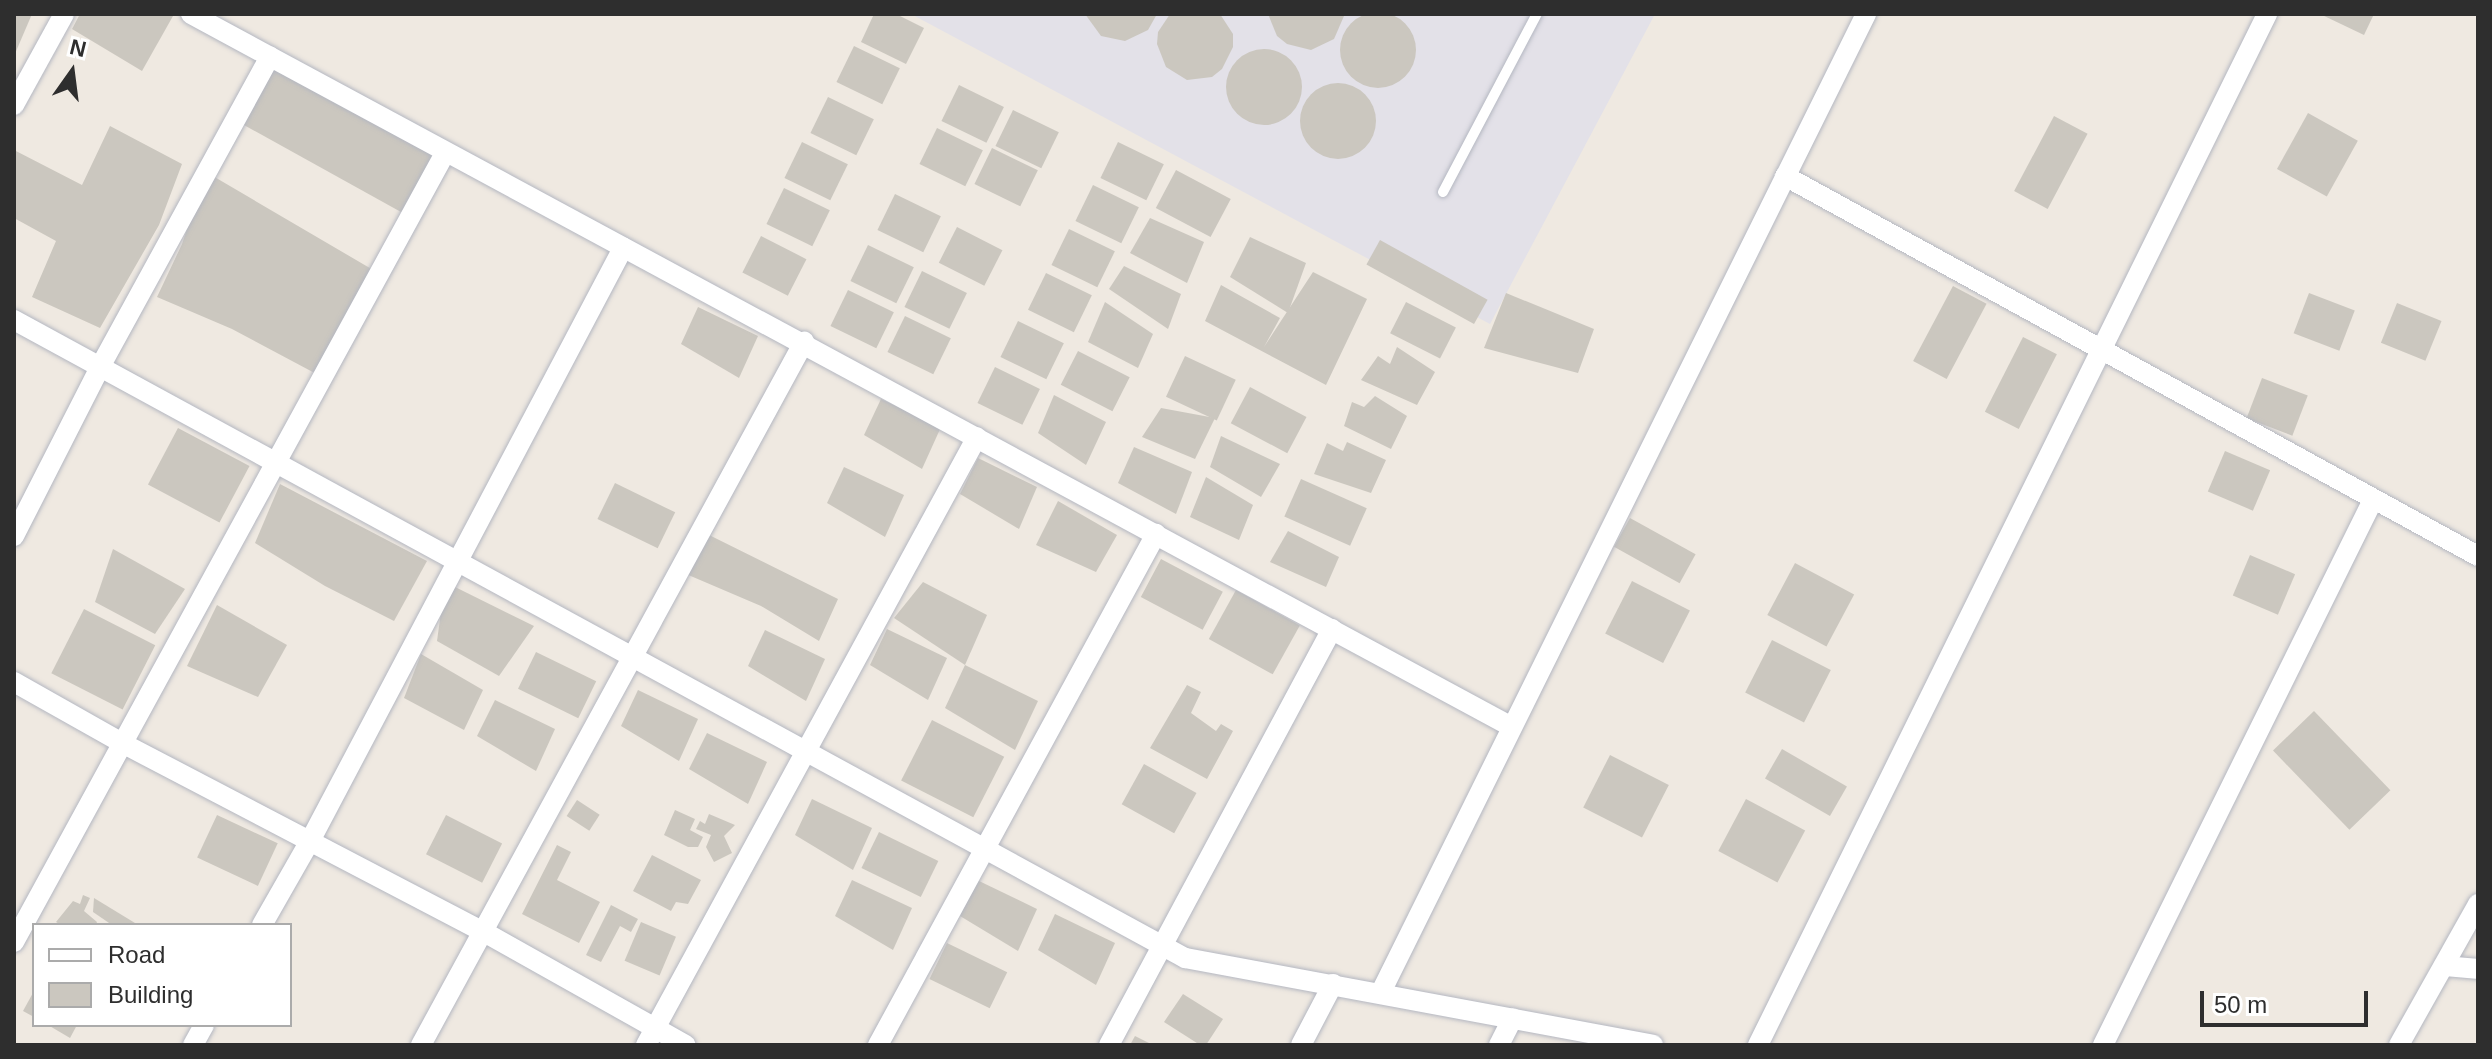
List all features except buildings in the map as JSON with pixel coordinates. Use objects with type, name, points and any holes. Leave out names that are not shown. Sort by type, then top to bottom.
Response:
[{"type":"street","points":[[14,105],[64,14]]},
{"type":"street","points":[[191,14],[445,153],[804,342],[1510,726]]},
{"type":"street","points":[[1381,992],[1510,726],[1866,14]]},
{"type":"street","points":[[1758,1045],[2267,14]]},
{"type":"street","points":[[14,536],[100,367],[270,56]]},
{"type":"street","points":[[14,942],[278,464],[445,153]]},
{"type":"street","points":[[1785,176],[2102,347],[2478,556]]},
{"type":"street","points":[[263,923],[310,841],[623,248]]},
{"type":"street","points":[[14,320],[1161,946],[1207,964],[1381,992],[1653,1045]]},
{"type":"street","points":[[421,1045],[804,342]]},
{"type":"street","points":[[651,1037],[977,437]]},
{"type":"street","points":[[2103,1045],[2373,500]]},
{"type":"street","points":[[878,1045],[1156,534]]},
{"type":"street","points":[[1109,1045],[1332,629]]},
{"type":"street","points":[[14,682],[124,744],[484,932],[651,1037],[685,1045]]},
{"type":"street","points":[[2399,1045],[2478,904]]},
{"type":"street","points":[[2444,966],[2478,969]]},
{"type":"street","points":[[1301,1045],[1333,984]]},
{"type":"street","points":[[1499,1045],[1513,1018]]},
{"type":"street","points":[[193,1045],[203,1027]]},
{"type":"lane","points":[[1443,192],[1537,14]]},
{"type":"shaded area","points":[[911,14],[1655,14],[1490,324]]}]
